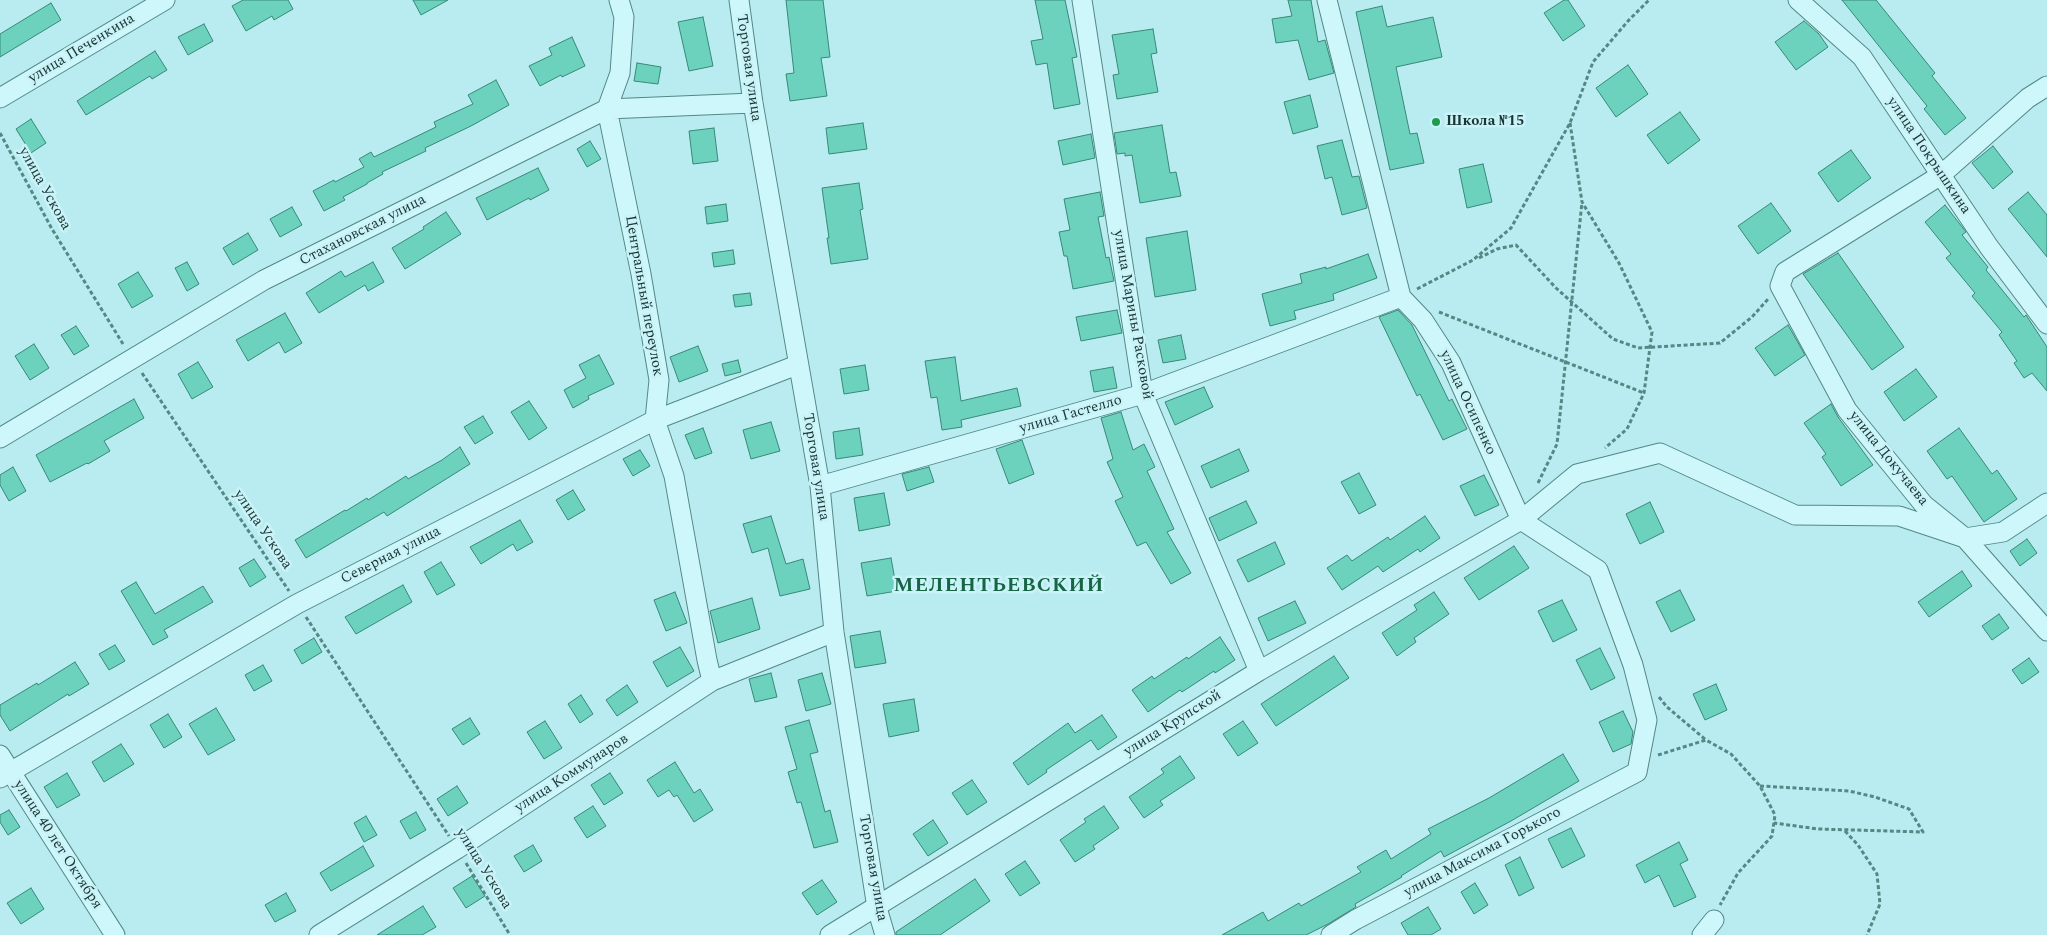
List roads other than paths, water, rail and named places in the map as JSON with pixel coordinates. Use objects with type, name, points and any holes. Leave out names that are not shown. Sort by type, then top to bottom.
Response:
[{"type":"street","name":"улица Печенкина","points":[[0,98],[165,0]]},
{"type":"street","points":[[607,109],[620,73],[624,18],[619,0]]},
{"type":"street","name":"Торговая улица","points":[[739,0],[753,103],[797,364],[820,486],[834,632],[876,908],[885,935]]},
{"type":"street","name":"улица Марины Расковой","points":[[1082,0],[1143,394],[1259,671]]},
{"type":"street","name":"улица Осипенко","points":[[1327,0],[1401,297],[1423,320],[1451,363],[1521,520]]},
{"type":"street","name":"улица Покрышкина","points":[[1798,0],[1862,57],[1989,247],[2047,324]]},
{"type":"street","points":[[1941,175],[2028,98],[2047,86]]},
{"type":"street","name":"Стахановская улица","points":[[0,438],[264,280],[607,109],[753,103]]},
{"type":"street","name":"Центральный переулок","points":[[607,109],[641,274],[659,380],[655,420],[674,476],[712,681]]},
{"type":"street","name":"улица Докучаева","points":[[1941,175],[1785,272],[1780,286],[1847,410],[1924,506],[1965,538],[2047,631]]},
{"type":"street","name":"улица Гастелло","points":[[820,486],[1143,394],[1401,297]]},
{"type":"street","name":"Северная улица","points":[[5,775],[297,604],[655,420],[797,364]]},
{"type":"street","name":"улица Крупской","points":[[830,935],[1259,671],[1521,520],[1577,474],[1660,453],[1795,515],[1899,516],[1965,538]]},
{"type":"street","points":[[1965,538],[2003,532],[2047,503]]},
{"type":"street","name":"улица Максима Горького","points":[[1331,935],[1355,920],[1637,772],[1647,720],[1633,665],[1598,570],[1521,520]]},
{"type":"street","name":"улица Коммунаров","points":[[319,935],[457,849],[712,681],[834,632]]},
{"type":"street","name":"улица 40 лет Октября","points":[[0,755],[5,775],[115,935]]},
{"type":"street","points":[[1702,935],[1714,920]]},
{"type":"place","name":"Школа №15","points":[[1436,122]]},
{"type":"district","name":"МЕЛЕНТЬЕВСКИЙ","points":[[999,587]]}]
